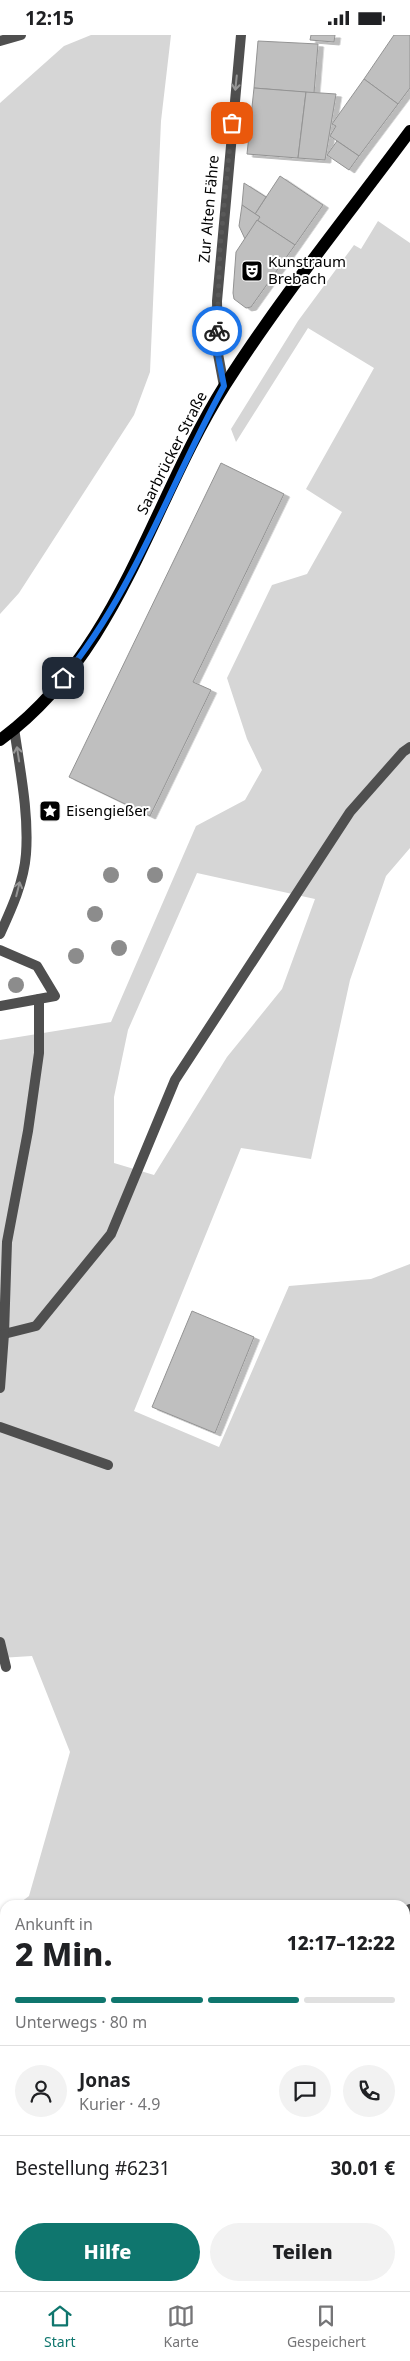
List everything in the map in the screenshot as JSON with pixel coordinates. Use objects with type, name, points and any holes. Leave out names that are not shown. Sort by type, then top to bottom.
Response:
[{"type":"main road","name":"Saarbrücker Straße","points":[[0,740],[14,729],[85,652],[123,588],[196,438],[224,386],[277,310],[410,131]]},
{"type":"street","points":[[0,41],[21,35]]},
{"type":"street","name":"Zur Alten Fähre","points":[[224,386],[218,355],[217,301],[241,35]]},
{"type":"street","points":[[0,934],[16,898],[26,855],[24,800],[14,729]]},
{"type":"street","points":[[4,1334],[36,1327],[111,1234],[175,1080],[350,812],[403,752],[410,747]]},
{"type":"street","points":[[0,950],[37,966],[55,996],[0,1006]]},
{"type":"street","points":[[0,1388],[7,1242],[28,1131],[39,1053],[40,999]]},
{"type":"street","points":[[0,1427],[108,1465]]},
{"type":"street","points":[[0,1642],[6,1667]]},
{"type":"shaded area","points":[[91,35],[171,35],[161,121],[150,372],[134,415],[19,593],[0,614],[0,103],[64,46]]},
{"type":"shaded area","points":[[378,221],[410,243],[410,848],[386,876],[350,980],[311,1159],[241,1148],[134,1411],[219,1447],[289,1286],[371,1279],[410,1264],[410,1900],[24,1900],[29,1896],[70,1752],[32,1656],[0,1658],[0,1040],[111,1022],[196,826],[245,800],[262,770],[247,739],[227,678],[272,585],[307,574],[342,512],[306,489],[374,368],[308,328],[236,442],[231,429],[298,321],[354,245],[361,249]],"holes":[[[197,873],[315,899],[282,989],[227,1057],[154,1175],[114,1163],[114,1097],[128,1030]]]},
{"type":"building","points":[[311,35],[335,35],[334,42],[310,40]]},
{"type":"building","points":[[394,35],[410,35],[410,88],[398,104],[364,79]]},
{"type":"building","points":[[258,41],[318,44],[314,93],[254,88]]},
{"type":"building","points":[[364,79],[398,104],[359,156],[330,136],[336,126],[332,124]]},
{"type":"building","points":[[254,88],[306,92],[298,158],[247,154]]},
{"type":"building","points":[[306,92],[336,94],[325,160],[298,158]]},
{"type":"building","points":[[337,141],[359,156],[349,170],[327,155]]},
{"type":"building","points":[[280,176],[323,205],[295,245],[257,220],[260,217],[255,214]]},
{"type":"building","points":[[244,183],[266,197],[255,214],[242,205]]},
{"type":"building","points":[[242,205],[260,217],[245,239],[239,226]]},
{"type":"building","points":[[257,220],[295,245],[251,307],[246,308],[234,299],[236,252]]},
{"type":"building","points":[[221,463],[284,494],[193,682],[211,690],[150,816],[69,777]]},
{"type":"building","points":[[192,1311],[254,1337],[215,1433],[152,1407]]},
{"type":"way so far","points":[[217,331],[220,249],[232,123]]},
{"type":"place","name":"Kunstraum Brebach","points":[[252,271]]},
{"type":"place","name":"Eisengießer","points":[[50,811]]},
{"type":"route","points":[[63,678],[85,652],[123,588],[196,438],[224,386],[218,355],[217,331]]}]
